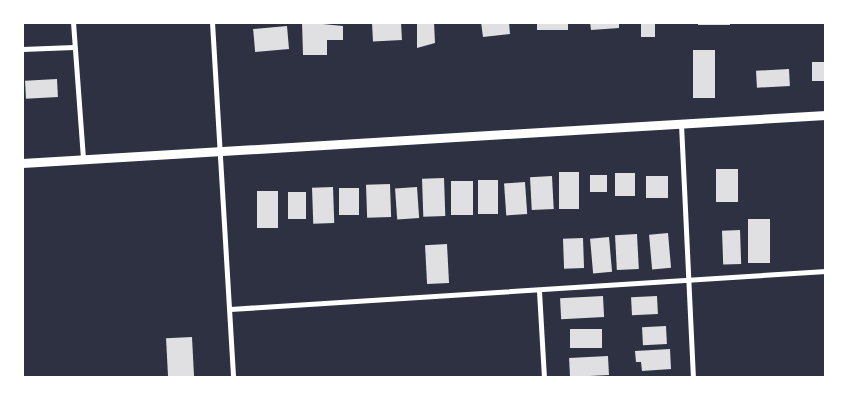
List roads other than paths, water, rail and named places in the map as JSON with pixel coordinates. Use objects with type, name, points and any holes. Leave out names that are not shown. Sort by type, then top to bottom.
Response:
[{"type":"street","points":[[73,22],[83,157]]},
{"type":"street","points":[[212,22],[218,152],[230,309],[233,378]]},
{"type":"street","points":[[22,49],[74,47]]},
{"type":"street","points":[[22,163],[83,157],[218,152],[826,115]]},
{"type":"street","points":[[681,124],[693,378]]},
{"type":"street","points":[[230,309],[688,282],[826,271]]},
{"type":"street","points":[[539,291],[544,378]]}]
